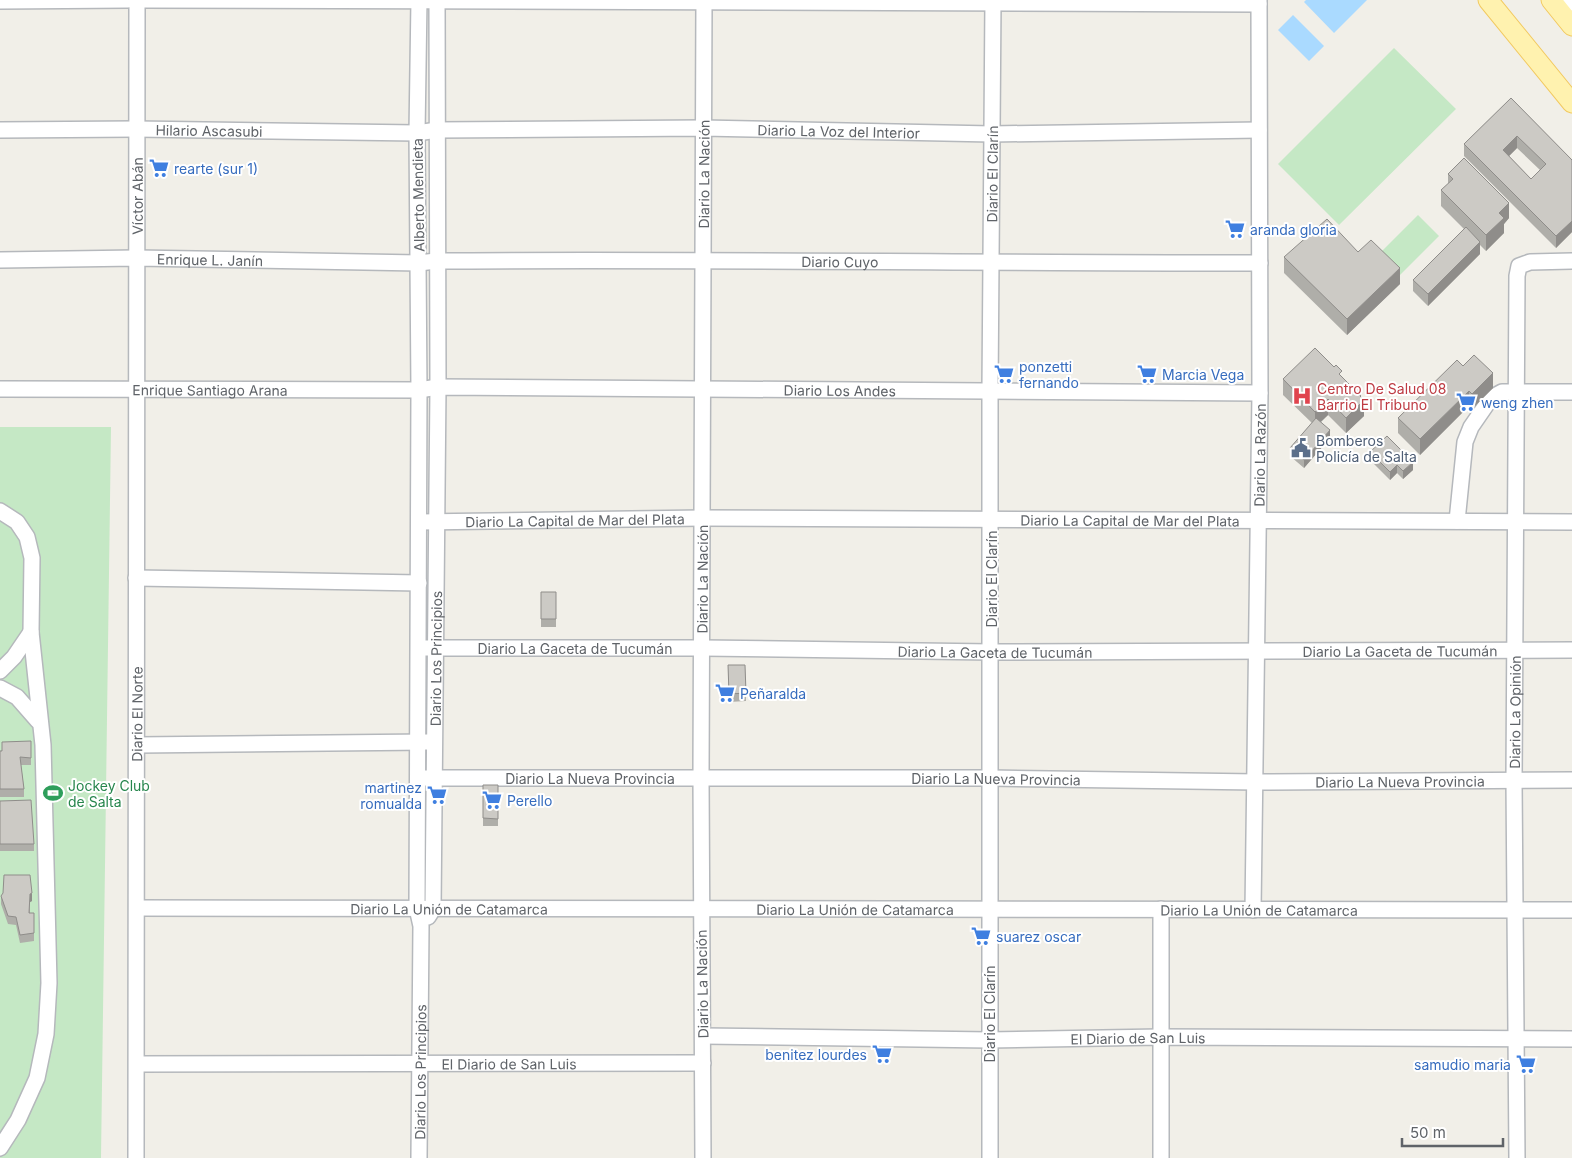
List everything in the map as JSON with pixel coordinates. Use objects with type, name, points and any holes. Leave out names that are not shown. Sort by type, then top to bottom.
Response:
[{"type":"main road","points":[[1488,0],[1572,103]]},
{"type":"main road","points":[[1560,3],[1572,26]]},
{"type":"street","points":[[0,1],[128,0]]},
{"type":"street","name":"Víctor Abán","points":[[137,0],[136,258],[138,391]]},
{"type":"street","points":[[142,0],[993,0],[1259,2]]},
{"type":"street","name":"Diario La Nación","points":[[703,1158],[701,778],[704,0]]},
{"type":"street","name":"Diario El Clarín","points":[[990,1158],[989,908],[992,519],[990,390],[993,0]]},
{"type":"street","name":"Alberto Mendieta","points":[[419,390],[417,133],[420,1]]},
{"type":"street","name":"Alberto Mendieta","points":[[437,1],[436,261],[438,387]]},
{"type":"street","name":"Diario La Razón","points":[[1253,910],[1260,393],[1259,2]]},
{"type":"street","name":"Diario La Voz del Interior","points":[[417,133],[437,130],[704,128],[992,134],[1259,130]]},
{"type":"street","name":"Hilario Ascasubi","points":[[0,130],[136,129],[417,133]]},
{"type":"street","name":"Enrique L. Janín","points":[[0,260],[136,258],[419,263]]},
{"type":"street","name":"Diario Cuyo","points":[[419,263],[436,261],[703,259],[991,263],[1260,263]]},
{"type":"street","name":"Diario La Opinión","points":[[1516,1158],[1514,781],[1519,266],[1530,262],[1572,261]]},
{"type":"street","name":"Diario Los Andes","points":[[419,390],[438,387],[1260,393]]},
{"type":"street","name":"Diario Los Principios","points":[[433,909],[438,387]]},
{"type":"street","name":"Enrique Santiago Arana","points":[[0,389],[138,391],[419,390]]},
{"type":"street","name":"Diario Los Principios","points":[[419,390],[417,908],[421,926],[419,1158]]},
{"type":"street","name":"Diario El Norte","points":[[136,1158],[138,745],[136,578],[138,391]]},
{"type":"street","points":[[1457,521],[1465,442],[1471,427],[1491,398],[1502,392],[1572,392]]},
{"type":"street","points":[[0,511],[17,522],[29,544],[32,558],[31,632],[39,722],[43,745],[49,983],[48,1021],[35,1084],[18,1120],[0,1148]]},
{"type":"street","name":"Diario La Capital de Mar del Plata","points":[[419,522],[702,518],[1572,522]]},
{"type":"street","points":[[136,578],[419,584]]},
{"type":"street","points":[[0,671],[14,657],[31,632]]},
{"type":"street","name":"Diario La Gaceta de Tucumán","points":[[418,648],[435,650],[703,648],[991,652],[1572,650]]},
{"type":"street","points":[[0,688],[17,697],[30,708],[39,722]]},
{"type":"street","points":[[138,745],[434,742]]},
{"type":"street","name":"Diario La Nueva Provincia","points":[[418,778],[991,778],[1256,782],[1572,780]]},
{"type":"street","name":"Diario La Unión de Catamarca","points":[[137,908],[1572,910]]},
{"type":"street","points":[[421,926],[433,909]]},
{"type":"street","points":[[1161,909],[1160,1036],[1162,1158]]},
{"type":"street","name":"El Diario de San Luis","points":[[703,1036],[989,1040],[1160,1036],[1572,1039]]},
{"type":"street","name":"El Diario de San Luis","points":[[137,1064],[703,1064]]},
{"type":"green space","points":[[1394,48],[1456,109],[1339,225],[1278,164]]},
{"type":"green space","points":[[1418,215],[1439,236],[1400,275],[1379,254]]},
{"type":"green space","name":"Jockey Club de Salta","points":[[0,427],[111,427],[101,1158],[0,1158]]},
{"type":"water","points":[[1306,0],[1367,0],[1334,33],[1304,2]]},
{"type":"water","points":[[1293,15],[1324,46],[1309,61],[1278,30]]},
{"type":"building","points":[[1511,98],[1572,160],[1572,221],[1556,236],[1464,144]],"holes":[[[1517,136],[1546,164],[1531,179],[1503,150]]]},
{"type":"building","points":[[1464,158],[1509,203],[1499,213],[1504,218],[1486,235],[1441,190],[1453,179],[1448,174]]},
{"type":"building","points":[[1327,219],[1358,252],[1371,240],[1400,268],[1347,319],[1284,257]]},
{"type":"building","points":[[1466,227],[1480,242],[1428,294],[1413,280]]},
{"type":"building","points":[[1315,348],[1334,367],[1336,365],[1342,371],[1339,374],[1353,388],[1355,385],[1361,392],[1359,395],[1364,400],[1346,418],[1328,399],[1315,412],[1283,379]]},
{"type":"building","points":[[1474,355],[1493,373],[1472,394],[1469,391],[1420,439],[1398,418],[1457,360],[1463,366]]},
{"type":"building","points":[[1316,418],[1330,430],[1304,460],[1290,448]]},
{"type":"building","points":[[1387,436],[1413,462],[1403,471],[1397,465],[1390,472],[1370,452]]},
{"type":"building","points":[[541,592],[556,592],[556,619],[541,619]]},
{"type":"building","points":[[728,665],[745,665],[746,693],[729,694]]},
{"type":"building","points":[[31,741],[31,758],[20,757],[24,789],[0,789],[0,751],[2,751],[2,742]]},
{"type":"building","points":[[483,785],[498,785],[498,819],[483,818]]},
{"type":"building","points":[[31,800],[34,844],[0,844],[0,801]]},
{"type":"building","points":[[4,875],[30,875],[32,893],[30,894],[29,913],[34,913],[34,933],[20,935],[16,917],[8,916],[1,896],[3,893]]},
{"type":"place","name":"rearte (sur 1)","points":[[159,168]]},
{"type":"place","name":"aranda gloria","points":[[1235,229]]},
{"type":"place","name":"ponzetti fernando","points":[[1004,374]]},
{"type":"place","name":"Marcia Vega","points":[[1147,374]]},
{"type":"place","name":"Centro De Salud 08 Barrio El Tribuno","points":[[1302,396]]},
{"type":"place","name":"weng zhen","points":[[1466,402]]},
{"type":"place","name":"Bomberos Policía de Salta","points":[[1301,448]]},
{"type":"place","name":"Peñaralda","points":[[725,693]]},
{"type":"place","name":"Jockey Club de Salta","points":[[53,793]]},
{"type":"place","name":"martinez romualda","points":[[437,795]]},
{"type":"place","name":"Perello","points":[[492,800]]},
{"type":"place","name":"suarez oscar","points":[[981,936]]},
{"type":"place","name":"benitez lourdes","points":[[882,1054]]},
{"type":"place","name":"samudio maria","points":[[1526,1064]]}]
